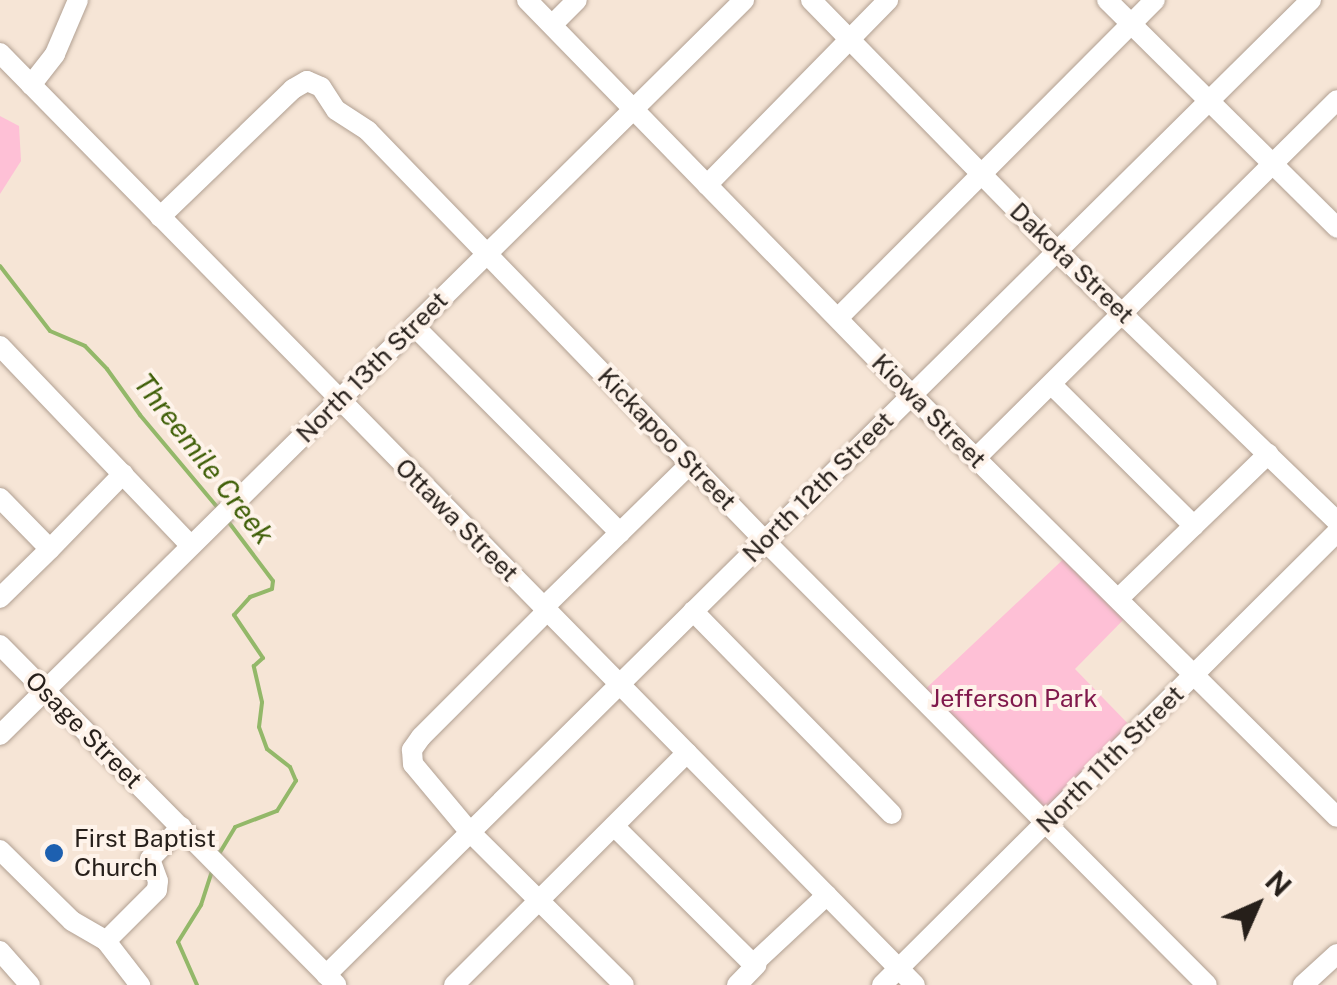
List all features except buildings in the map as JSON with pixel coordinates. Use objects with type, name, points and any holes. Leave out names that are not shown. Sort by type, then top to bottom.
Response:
[{"type":"street","points":[[31,85],[54,54],[78,0]]},
{"type":"street","name":"Kiowa Street","points":[[527,0],[911,394],[1337,817]]},
{"type":"street","points":[[552,25],[577,0]]},
{"type":"street","name":"North 13th Street","points":[[0,734],[744,0]]},
{"type":"street","name":"Dakota Street","points":[[811,0],[1058,252],[1337,521]]},
{"type":"street","points":[[707,185],[888,0]]},
{"type":"street","points":[[1107,0],[1337,228]]},
{"type":"street","points":[[838,318],[1155,0]]},
{"type":"street","name":"North 12th Street","points":[[331,980],[470,831],[1311,0]]},
{"type":"street","name":"Ottawa Street","points":[[0,53],[914,985]]},
{"type":"street","name":"Kickapoo Street","points":[[160,217],[293,89],[307,81],[322,88],[336,110],[368,131],[765,541],[1207,985]]},
{"type":"street","points":[[976,458],[1337,100]]},
{"type":"street","points":[[414,326],[620,533]]},
{"type":"street","points":[[0,346],[190,545]]},
{"type":"street","points":[[1052,385],[1194,526]]},
{"type":"street","points":[[1118,599],[1268,454]]},
{"type":"street","points":[[624,985],[419,775],[412,750],[690,464]]},
{"type":"street","points":[[0,598],[123,474]]},
{"type":"street","points":[[0,498],[50,549]]},
{"type":"street","name":"North 11th Street","points":[[882,985],[1337,532]]},
{"type":"street","points":[[693,612],[892,814]]},
{"type":"street","name":"Osage Street","points":[[0,645],[331,980]]},
{"type":"street","points":[[468,981],[538,900],[687,753]]},
{"type":"street","points":[[614,826],[756,964]]},
{"type":"street","points":[[106,940],[156,890],[158,881],[150,859],[186,832]]},
{"type":"street","points":[[0,850],[72,921],[106,940],[140,985]]},
{"type":"street","points":[[737,985],[826,896]]},
{"type":"street","points":[[0,951],[30,985]]},
{"type":"street","points":[[1303,985],[1337,954]]},
{"type":"green space","points":[[0,116],[19,126],[21,161],[0,194]]},
{"type":"green space","name":"Jefferson Park","points":[[1071,552],[1131,612],[1075,669],[1137,733],[1046,824],[919,695]]},
{"type":"waterway","name":"Threemile Creek","points":[[0,266],[50,331],[85,346],[107,369],[218,508]]},
{"type":"waterway","name":"Threemile Creek","points":[[219,854],[235,827],[277,811],[296,781],[290,767],[267,749],[259,727],[262,702],[254,666],[263,658],[234,615],[250,597],[272,589],[273,581],[227,520]]},
{"type":"waterway","name":"Threemile Creek","points":[[197,985],[178,942],[201,905],[212,872]]},
{"type":"place","name":"First Baptist Church","points":[[54,853]]}]
